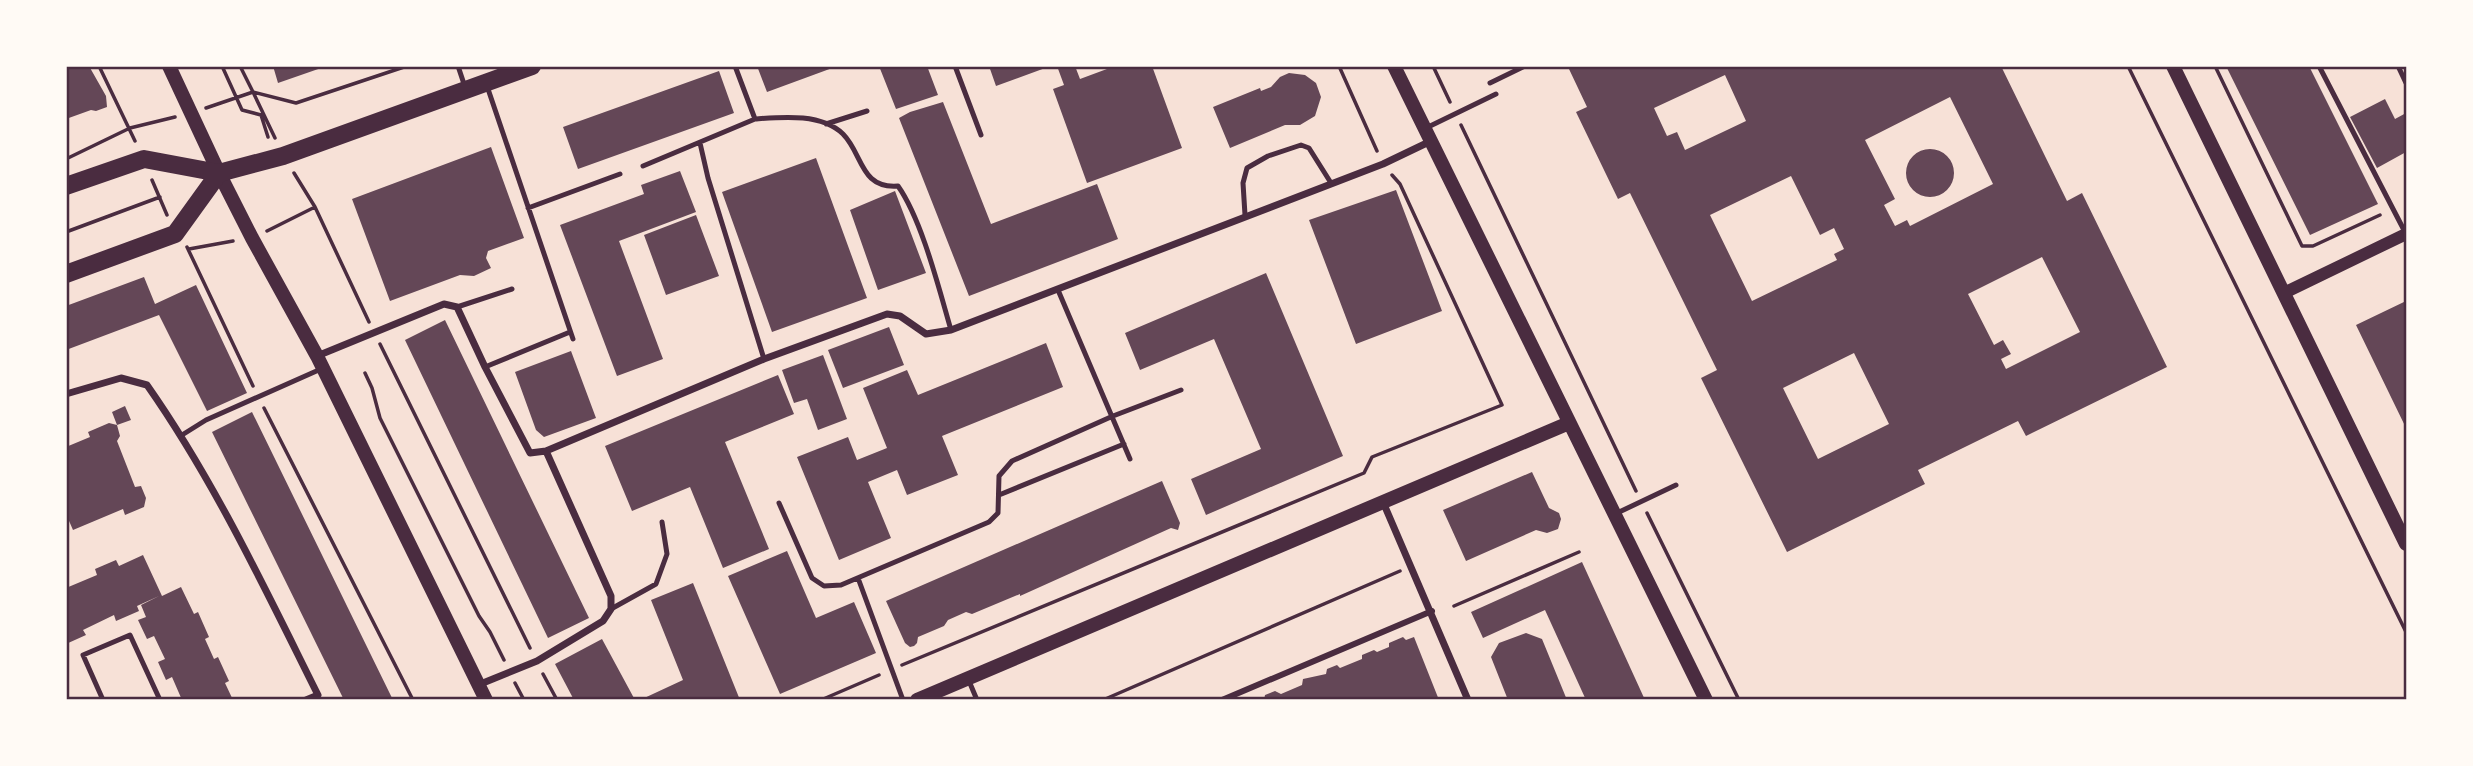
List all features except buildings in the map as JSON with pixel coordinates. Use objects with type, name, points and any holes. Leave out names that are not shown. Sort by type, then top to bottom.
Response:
[{"type":"main road","points":[[169,66],[219,173],[319,362],[486,699]]},
{"type":"main road","points":[[66,186],[144,159],[219,173],[283,156],[532,66]]},
{"type":"main road","points":[[1394,66],[1706,699]]},
{"type":"main road","points":[[2173,66],[2406,544]]},
{"type":"main road","points":[[66,274],[175,234],[219,173]]},
{"type":"main road","points":[[916,699],[1569,423]]},
{"type":"street","points":[[319,362],[374,331],[444,304],[457,307],[530,453],[546,450],[764,359],[887,314],[900,316],[926,334],[951,330],[1383,164],[1429,134]]},
{"type":"street","points":[[2284,293],[2406,234]]},
{"type":"street","points":[[66,394],[121,378],[148,385],[182,435],[248,554],[318,695],[306,699]]},
{"type":"street","points":[[478,685],[537,661],[603,621],[611,609],[611,596],[546,450]]},
{"type":"street","points":[[1383,502],[1468,699]]},
{"type":"street","points":[[1222,699],[1432,611]]},
{"type":"lane","points":[[458,66],[466,90]]},
{"type":"lane","points":[[735,66],[755,119]]},
{"type":"lane","points":[[956,66],[981,135]]},
{"type":"lane","points":[[1490,83],[1525,66]]},
{"type":"lane","points":[[2319,66],[2406,234]]},
{"type":"lane","points":[[2398,66],[2406,83]]},
{"type":"lane","points":[[486,83],[573,339]]},
{"type":"lane","points":[[1429,134],[1455,114],[1496,94]]},
{"type":"lane","points":[[826,124],[867,111]]},
{"type":"lane","points":[[643,166],[755,119],[792,117],[826,124],[844,135],[867,174],[879,184],[898,186],[902,192],[937,281],[951,330]]},
{"type":"lane","points":[[701,143],[712,191],[764,359]]},
{"type":"lane","points":[[1245,215],[1243,183],[1247,167],[1268,156],[1301,145],[1309,148],[1331,183]]},
{"type":"lane","points":[[528,208],[620,174]]},
{"type":"lane","points":[[457,307],[512,289]]},
{"type":"lane","points":[[1058,289],[1130,459]]},
{"type":"lane","points":[[485,367],[570,332]]},
{"type":"lane","points":[[182,435],[206,419],[258,397],[319,362]]},
{"type":"lane","points":[[779,503],[812,578],[824,586],[841,585],[989,523],[998,513],[999,476],[1012,461],[1113,416],[1181,390]]},
{"type":"lane","points":[[999,495],[1124,444]]},
{"type":"lane","points":[[1614,514],[1676,485]]},
{"type":"lane","points":[[611,609],[656,584],[667,554],[662,523]]},
{"type":"lane","points":[[858,578],[903,699]]},
{"type":"lane","points":[[103,699],[83,655],[130,635],[160,699]]},
{"type":"lane","points":[[968,678],[977,699]]},
{"type":"path","points":[[99,66],[130,128],[175,234],[189,249],[258,397],[413,699]]},
{"type":"path","points":[[222,66],[242,110],[261,115],[268,137]]},
{"type":"path","points":[[240,66],[283,156],[315,207],[557,699]]},
{"type":"path","points":[[66,159],[130,128],[190,113],[253,92],[296,103],[407,66]]},
{"type":"path","points":[[821,699],[1364,473],[1372,457],[1502,405],[1400,184],[1383,164],[1339,66]]},
{"type":"path","points":[[1433,66],[1739,699]]},
{"type":"path","points":[[2128,66],[2406,632]]},
{"type":"path","points":[[2215,66],[2302,246],[2313,246],[2393,209]]},
{"type":"path","points":[[66,232],[160,197]]},
{"type":"path","points":[[365,373],[380,418],[478,616],[490,632],[506,664]]},
{"type":"path","points":[[1454,606],[1579,552]]},
{"type":"path","points":[[1103,699],[1411,566]]}]
